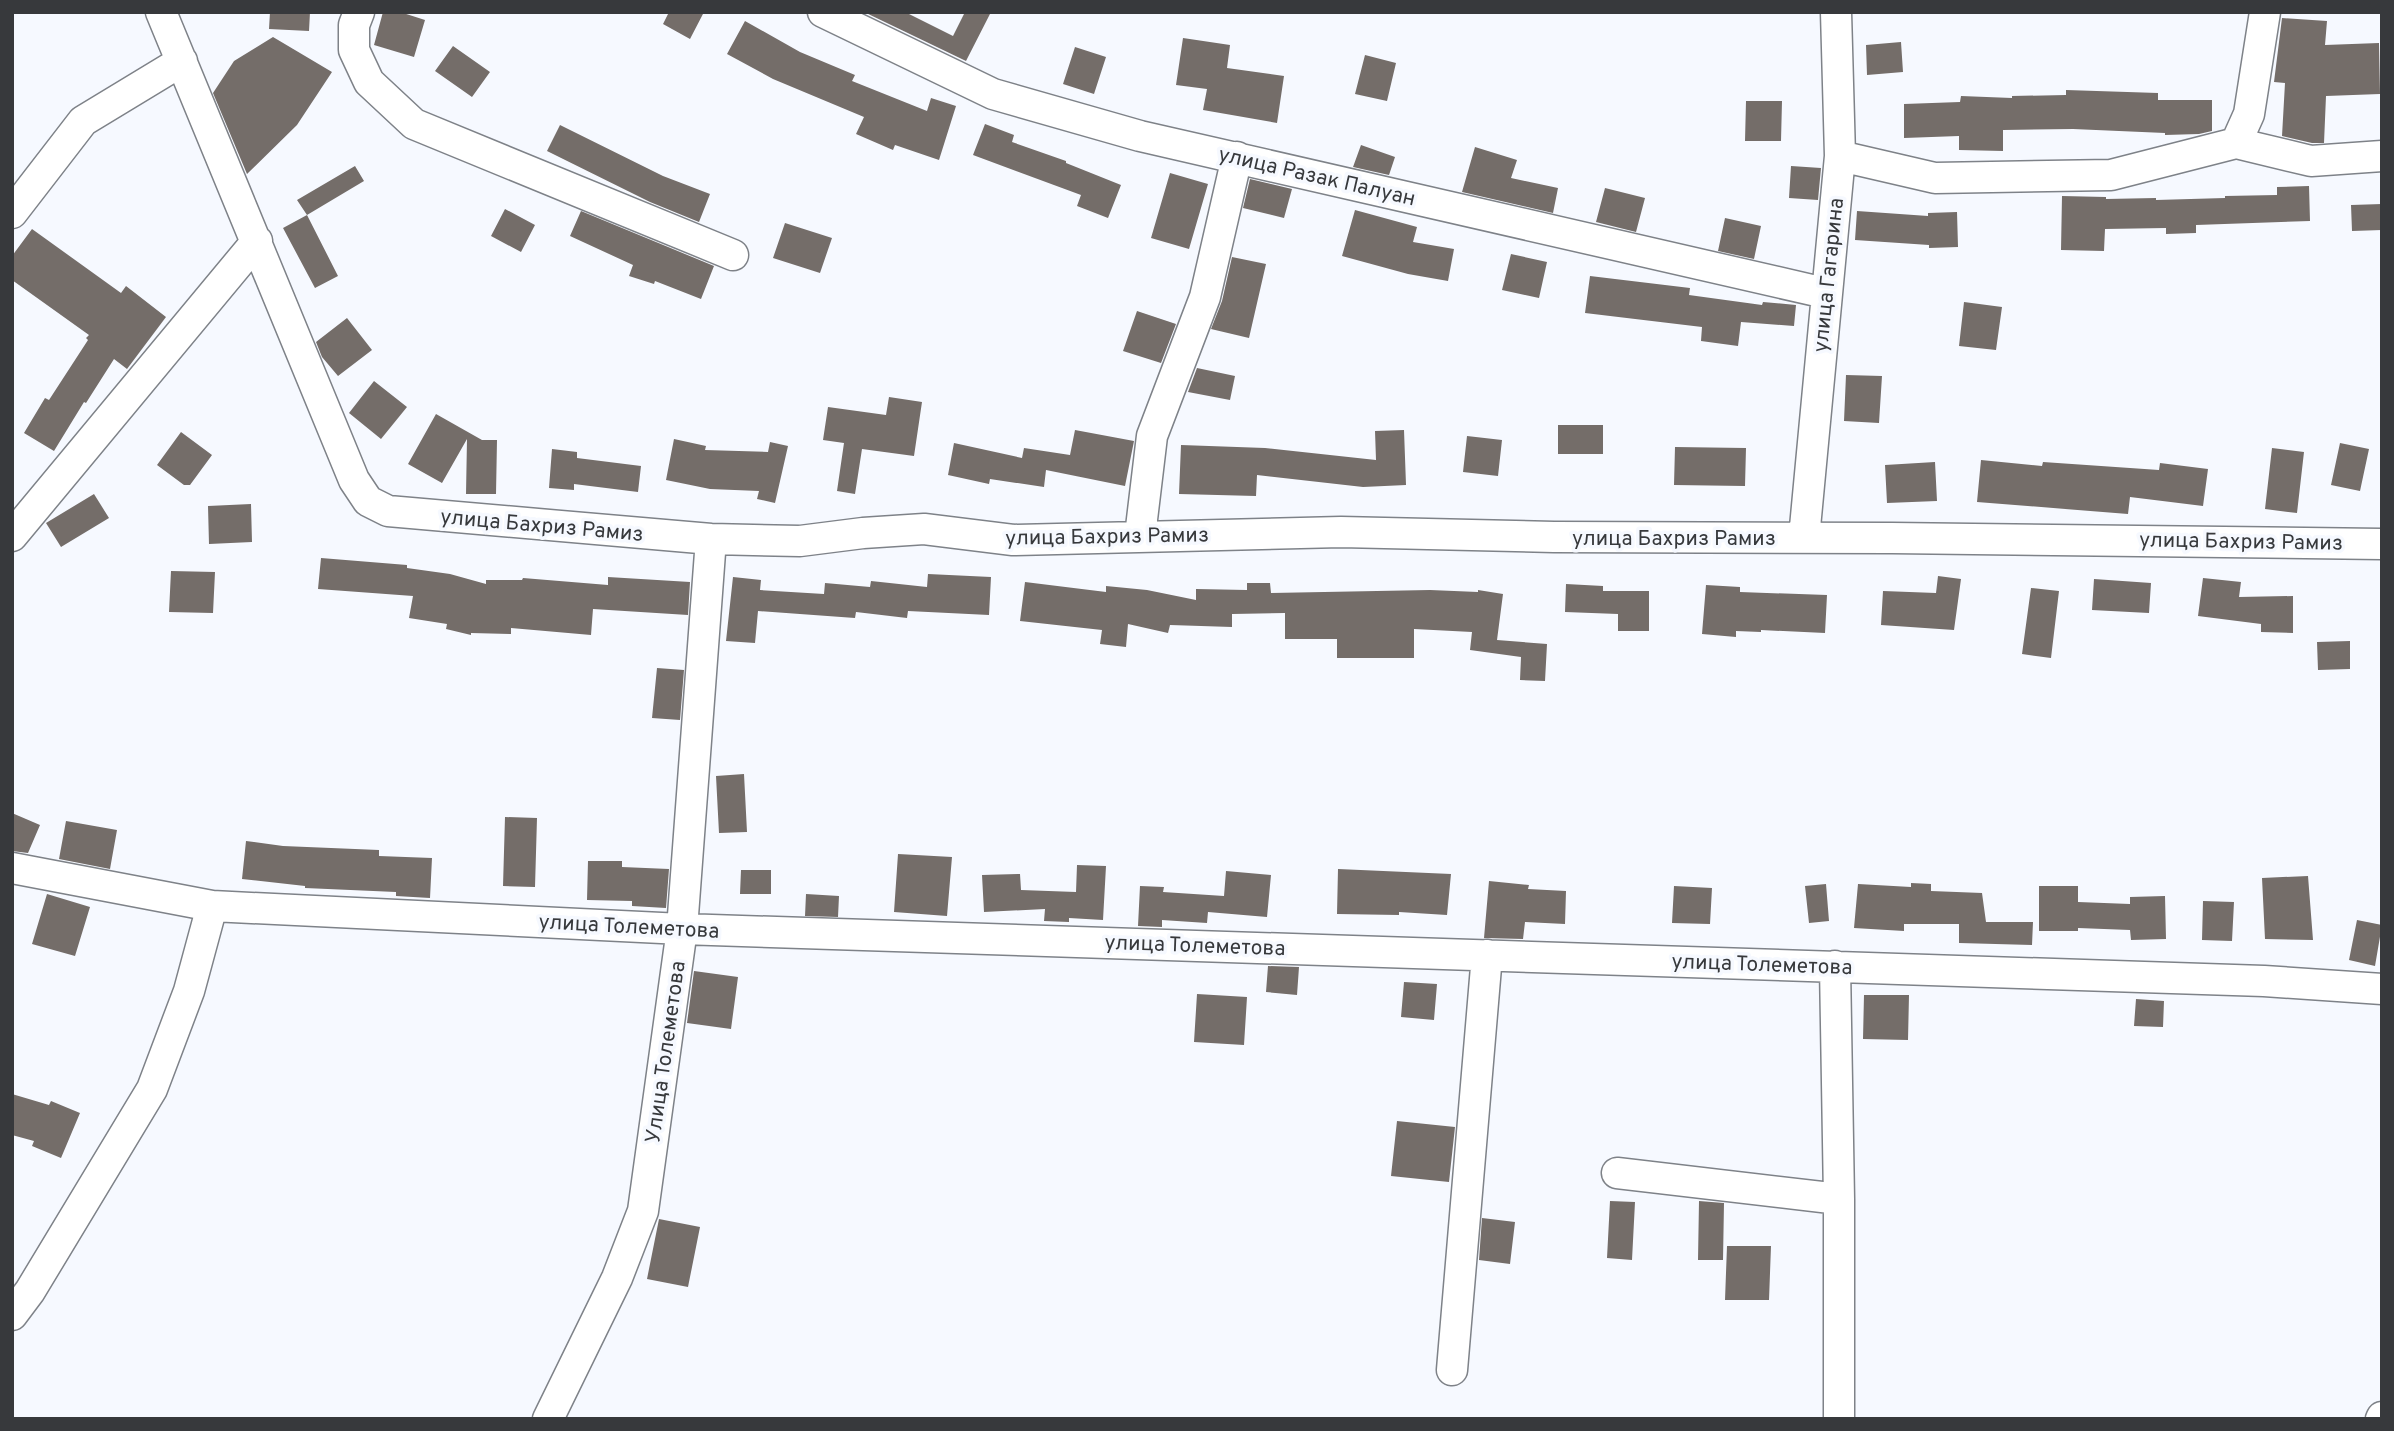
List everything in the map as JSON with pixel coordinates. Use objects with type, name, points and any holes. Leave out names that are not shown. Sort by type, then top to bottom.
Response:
[{"type":"street","name":"улица Бахриз Рамиз","points":[[161,12],[354,480],[368,501],[388,512],[711,539],[800,541],[925,529],[1013,540],[1340,532],[1554,537],[2382,544]]},
{"type":"street","points":[[359,12],[354,25],[354,50],[369,82],[414,124],[733,255]]},
{"type":"street","name":"улица Разак Палуан","points":[[823,12],[993,94],[1140,136],[1825,293]]},
{"type":"street","name":"улица Гагарина","points":[[1804,538],[1840,156],[1836,12]]},
{"type":"street","points":[[2236,143],[2249,114],[2264,12]]},
{"type":"street","points":[[12,213],[83,121],[182,61]]},
{"type":"street","points":[[1840,156],[1935,177],[2111,175],[2236,143],[2311,161],[2382,156]]},
{"type":"street","points":[[1140,536],[1152,436],[1205,297],[1237,157]]},
{"type":"street","points":[[12,536],[257,241]]},
{"type":"street","name":"Улица Толеметова","points":[[548,1419],[617,1278],[643,1211],[682,929],[711,539]]},
{"type":"street","name":"улица Толеметова","points":[[12,868],[212,906],[682,929],[2264,981],[2382,989]]},
{"type":"street","points":[[12,1315],[30,1291],[152,1089],[189,991],[212,906]]},
{"type":"street","points":[[1452,1370],[1487,955]]},
{"type":"street","points":[[1835,966],[1839,1419]]},
{"type":"street","points":[[1617,1173],[1839,1199]]},
{"type":"building","points":[[270,12],[310,12],[309,31],[269,29]]},
{"type":"building","points":[[383,12],[400,12],[425,20],[414,57],[374,45]]},
{"type":"building","points":[[669,12],[704,12],[690,39],[663,24]]},
{"type":"building","points":[[864,12],[905,12],[953,36],[965,12],[991,12],[966,61]]},
{"type":"building","points":[[2282,18],[2327,21],[2325,45],[2379,43],[2380,94],[2326,96],[2324,143],[2282,136],[2285,83],[2274,82]]},
{"type":"building","points":[[745,21],[800,52],[855,75],[852,81],[927,111],[931,98],[956,106],[939,160],[895,145],[893,150],[856,134],[864,117],[773,79],[727,54]]},
{"type":"building","points":[[273,37],[332,72],[297,125],[247,174],[213,93],[234,61]]},
{"type":"building","points":[[1183,38],[1230,45],[1227,68],[1284,76],[1277,123],[1203,110],[1207,89],[1176,85]]},
{"type":"building","points":[[1901,42],[1903,72],[1867,75],[1866,45]]},
{"type":"building","points":[[453,46],[490,72],[472,97],[435,71]]},
{"type":"building","points":[[1075,47],[1106,57],[1094,94],[1063,84]]},
{"type":"building","points":[[1365,55],[1396,63],[1387,101],[1355,94]]},
{"type":"building","points":[[2066,90],[2158,93],[2158,100],[2212,100],[2212,131],[2165,135],[2073,129],[2003,130],[2003,151],[1959,150],[1959,136],[1904,138],[1904,104],[1960,102],[1961,96],[2012,98],[2066,95]]},
{"type":"building","points":[[1746,101],[1782,101],[1781,141],[1745,141]]},
{"type":"building","points":[[985,124],[1014,135],[1012,142],[1066,161],[1121,185],[1108,218],[1077,206],[1081,195],[973,155]]},
{"type":"building","points":[[560,125],[663,176],[710,194],[699,222],[650,202],[547,151]]},
{"type":"building","points":[[1361,145],[1395,157],[1389,175],[1353,167]]},
{"type":"building","points":[[1475,147],[1517,160],[1511,178],[1558,188],[1553,213],[1462,192]]},
{"type":"building","points":[[355,166],[364,181],[307,215],[297,200]]},
{"type":"building","points":[[1791,166],[1821,168],[1818,200],[1789,198]]},
{"type":"building","points":[[1170,173],[1208,184],[1189,249],[1151,238]]},
{"type":"building","points":[[1250,179],[1292,189],[1284,218],[1243,208]]},
{"type":"building","points":[[2309,186],[2310,221],[2196,225],[2196,233],[2166,234],[2166,228],[2105,229],[2104,251],[2061,250],[2062,196],[2156,200],[2225,198],[2277,195],[2277,187]]},
{"type":"building","points":[[1605,188],[1645,198],[1636,232],[1596,222]]},
{"type":"building","points":[[2382,204],[2382,230],[2352,231],[2351,205]]},
{"type":"building","points":[[505,209],[535,225],[521,252],[491,236]]},
{"type":"building","points":[[1355,210],[1417,227],[1413,242],[1454,249],[1448,281],[1408,274],[1342,256]]},
{"type":"building","points":[[581,211],[714,266],[701,299],[655,281],[654,284],[629,276],[633,265],[570,236]]},
{"type":"building","points":[[1857,211],[1928,216],[1928,213],[1957,212],[1958,247],[1929,248],[1929,245],[1855,240]]},
{"type":"building","points":[[307,215],[338,276],[315,288],[283,228]]},
{"type":"building","points":[[1725,218],[1761,226],[1754,259],[1718,251]]},
{"type":"building","points":[[785,223],[832,238],[820,273],[773,258]]},
{"type":"building","points":[[32,229],[121,293],[126,286],[166,317],[127,369],[114,359],[54,451],[24,433],[45,398],[49,400],[89,335],[12,280],[12,256]]},
{"type":"building","points":[[1511,254],[1547,262],[1539,298],[1502,290]]},
{"type":"building","points":[[1232,257],[1266,264],[1249,338],[1211,329],[1222,301]]},
{"type":"building","points":[[1590,276],[1690,288],[1689,295],[1762,305],[1763,302],[1796,305],[1794,326],[1741,322],[1738,346],[1701,341],[1702,327],[1585,313]]},
{"type":"building","points":[[1964,302],[2002,307],[1996,350],[1959,346]]},
{"type":"building","points":[[1137,311],[1176,324],[1161,363],[1123,351]]},
{"type":"building","points":[[347,318],[372,350],[338,376],[322,357],[316,342]]},
{"type":"building","points":[[1197,368],[1235,376],[1230,400],[1188,392]]},
{"type":"building","points":[[1846,375],[1882,376],[1879,423],[1844,421]]},
{"type":"building","points":[[374,381],[407,407],[381,439],[349,413]]},
{"type":"building","points":[[889,397],[922,402],[914,456],[862,449],[855,494],[837,491],[844,443],[823,440],[828,407],[886,415]]},
{"type":"building","points":[[436,414],[482,440],[497,440],[496,494],[466,494],[467,439],[442,483],[408,464]]},
{"type":"building","points":[[1558,425],[1603,425],[1603,454],[1558,454]]},
{"type":"building","points":[[1075,430],[1134,441],[1125,486],[1046,470],[1044,487],[990,479],[989,484],[948,475],[954,443],[1022,458],[1024,448],[1070,455]]},
{"type":"building","points":[[1404,430],[1406,485],[1363,487],[1257,475],[1256,496],[1179,494],[1181,445],[1265,448],[1376,460],[1375,431]]},
{"type":"building","points":[[181,432],[212,455],[190,485],[184,485],[157,465]]},
{"type":"building","points":[[1467,436],[1502,440],[1498,476],[1463,472]]},
{"type":"building","points":[[674,439],[706,446],[705,450],[768,452],[770,442],[788,446],[775,503],[757,499],[759,491],[710,489],[666,480]]},
{"type":"building","points":[[2340,443],[2369,449],[2360,491],[2331,485]]},
{"type":"building","points":[[1675,447],[1746,448],[1745,486],[1674,485]]},
{"type":"building","points":[[2272,448],[2304,452],[2297,513],[2265,509]]},
{"type":"building","points":[[552,449],[577,452],[577,458],[641,466],[638,492],[574,484],[574,490],[549,488]]},
{"type":"building","points":[[1981,460],[2042,466],[2043,462],[2159,470],[2160,463],[2208,469],[2203,506],[2130,497],[2128,514],[1977,502]]},
{"type":"building","points":[[1935,462],[1937,501],[1887,503],[1885,465]]},
{"type":"building","points":[[94,494],[109,518],[61,547],[46,523]]},
{"type":"building","points":[[251,504],[252,542],[209,544],[208,506]]},
{"type":"building","points":[[321,558],[407,565],[407,568],[450,574],[486,584],[486,580],[523,578],[608,585],[608,577],[690,582],[688,615],[593,609],[591,635],[511,628],[511,634],[471,635],[446,629],[447,624],[409,618],[413,596],[318,589]]},
{"type":"building","points":[[171,571],[215,572],[213,613],[169,612]]},
{"type":"building","points":[[928,574],[991,577],[989,615],[908,611],[907,618],[856,612],[855,618],[758,611],[755,643],[726,641],[733,577],[761,580],[760,590],[824,594],[825,583],[870,587],[871,581],[927,587]]},
{"type":"building","points":[[1938,576],[1961,579],[1954,630],[1881,625],[1883,591],[1936,593]]},
{"type":"building","points":[[2203,578],[2241,582],[2239,597],[2293,596],[2293,633],[2261,632],[2261,624],[2198,616]]},
{"type":"building","points":[[2094,579],[2151,583],[2149,613],[2092,610]]},
{"type":"building","points":[[1025,582],[1106,592],[1106,586],[1147,590],[1196,600],[1196,589],[1247,590],[1247,583],[1270,583],[1271,593],[1478,590],[1503,594],[1497,640],[1547,644],[1545,681],[1520,680],[1521,657],[1470,650],[1472,632],[1414,629],[1414,658],[1337,658],[1337,639],[1285,639],[1285,613],[1232,614],[1232,627],[1170,625],[1168,633],[1128,624],[1126,647],[1100,644],[1102,630],[1020,621]]},
{"type":"building","points":[[1566,584],[1603,586],[1603,591],[1649,591],[1649,631],[1618,631],[1618,614],[1565,612]]},
{"type":"building","points":[[1706,585],[1740,587],[1740,592],[1827,595],[1825,633],[1761,630],[1736,631],[1736,637],[1702,634]]},
{"type":"building","points":[[2031,588],[2059,591],[2051,658],[2022,654]]},
{"type":"building","points":[[2350,641],[2350,669],[2318,670],[2317,642]]},
{"type":"building","points":[[657,668],[684,670],[680,720],[652,718]]},
{"type":"building","points":[[744,774],[747,832],[719,833],[716,776]]},
{"type":"building","points":[[12,813],[40,825],[28,853],[12,851]]},
{"type":"building","points":[[505,817],[537,818],[535,887],[503,886]]},
{"type":"building","points":[[66,821],[117,830],[110,869],[59,859]]},
{"type":"building","points":[[246,841],[283,846],[379,850],[379,856],[432,858],[430,898],[396,896],[396,892],[305,888],[242,879]]},
{"type":"building","points":[[898,854],[952,857],[947,916],[894,912]]},
{"type":"building","points":[[588,861],[622,861],[622,867],[669,869],[666,908],[632,906],[632,901],[587,900]]},
{"type":"building","points":[[1077,865],[1106,866],[1103,920],[1069,918],[1069,922],[1044,921],[1045,909],[984,912],[982,875],[1020,874],[1021,890],[1076,892]]},
{"type":"building","points":[[1338,869],[1451,874],[1447,915],[1399,912],[1399,915],[1337,914]]},
{"type":"building","points":[[741,870],[771,870],[771,894],[740,894]]},
{"type":"building","points":[[1226,871],[1271,875],[1267,917],[1208,912],[1207,923],[1162,920],[1162,927],[1138,926],[1140,886],[1164,887],[1163,892],[1224,896]]},
{"type":"building","points":[[2308,876],[2313,940],[2265,939],[2262,878]]},
{"type":"building","points":[[1489,881],[1529,885],[1528,889],[1566,891],[1565,924],[1525,922],[1523,939],[1484,938]]},
{"type":"building","points":[[1911,883],[1931,884],[1931,891],[1982,893],[1986,922],[2033,922],[2032,945],[1959,943],[1959,924],[1904,924],[1904,931],[1854,928],[1858,884],[1911,887]]},
{"type":"building","points":[[1826,884],[1829,921],[1809,923],[1805,886]]},
{"type":"building","points":[[1674,886],[1712,888],[1710,924],[1672,923]]},
{"type":"building","points":[[2039,886],[2078,886],[2078,902],[2130,904],[2130,897],[2165,896],[2166,939],[2131,940],[2130,930],[2078,928],[2078,931],[2039,931]]},
{"type":"building","points":[[47,894],[90,907],[75,956],[32,944]]},
{"type":"building","points":[[806,894],[839,896],[838,917],[805,916]]},
{"type":"building","points":[[2203,901],[2234,902],[2232,941],[2202,940]]},
{"type":"building","points":[[2357,920],[2382,925],[2375,966],[2349,960]]},
{"type":"building","points":[[1268,966],[1299,967],[1297,995],[1266,992]]},
{"type":"building","points":[[694,971],[738,977],[731,1029],[687,1023]]},
{"type":"building","points":[[1404,982],[1437,984],[1434,1020],[1401,1017]]},
{"type":"building","points":[[1197,994],[1247,997],[1244,1045],[1194,1042]]},
{"type":"building","points":[[1864,995],[1909,995],[1908,1040],[1863,1039]]},
{"type":"building","points":[[2136,999],[2164,1001],[2163,1027],[2134,1026]]},
{"type":"building","points":[[12,1094],[49,1105],[51,1101],[80,1113],[61,1158],[32,1146],[34,1141],[12,1135]]},
{"type":"building","points":[[1397,1121],[1455,1127],[1449,1182],[1391,1176]]},
{"type":"building","points":[[1610,1201],[1635,1202],[1632,1260],[1607,1258]]},
{"type":"building","points":[[1699,1201],[1724,1203],[1723,1260],[1698,1260]]},
{"type":"building","points":[[1482,1218],[1515,1222],[1510,1264],[1479,1260]]},
{"type":"building","points":[[659,1219],[700,1227],[688,1287],[647,1279]]},
{"type":"building","points":[[1727,1246],[1771,1246],[1769,1300],[1725,1300]]}]
